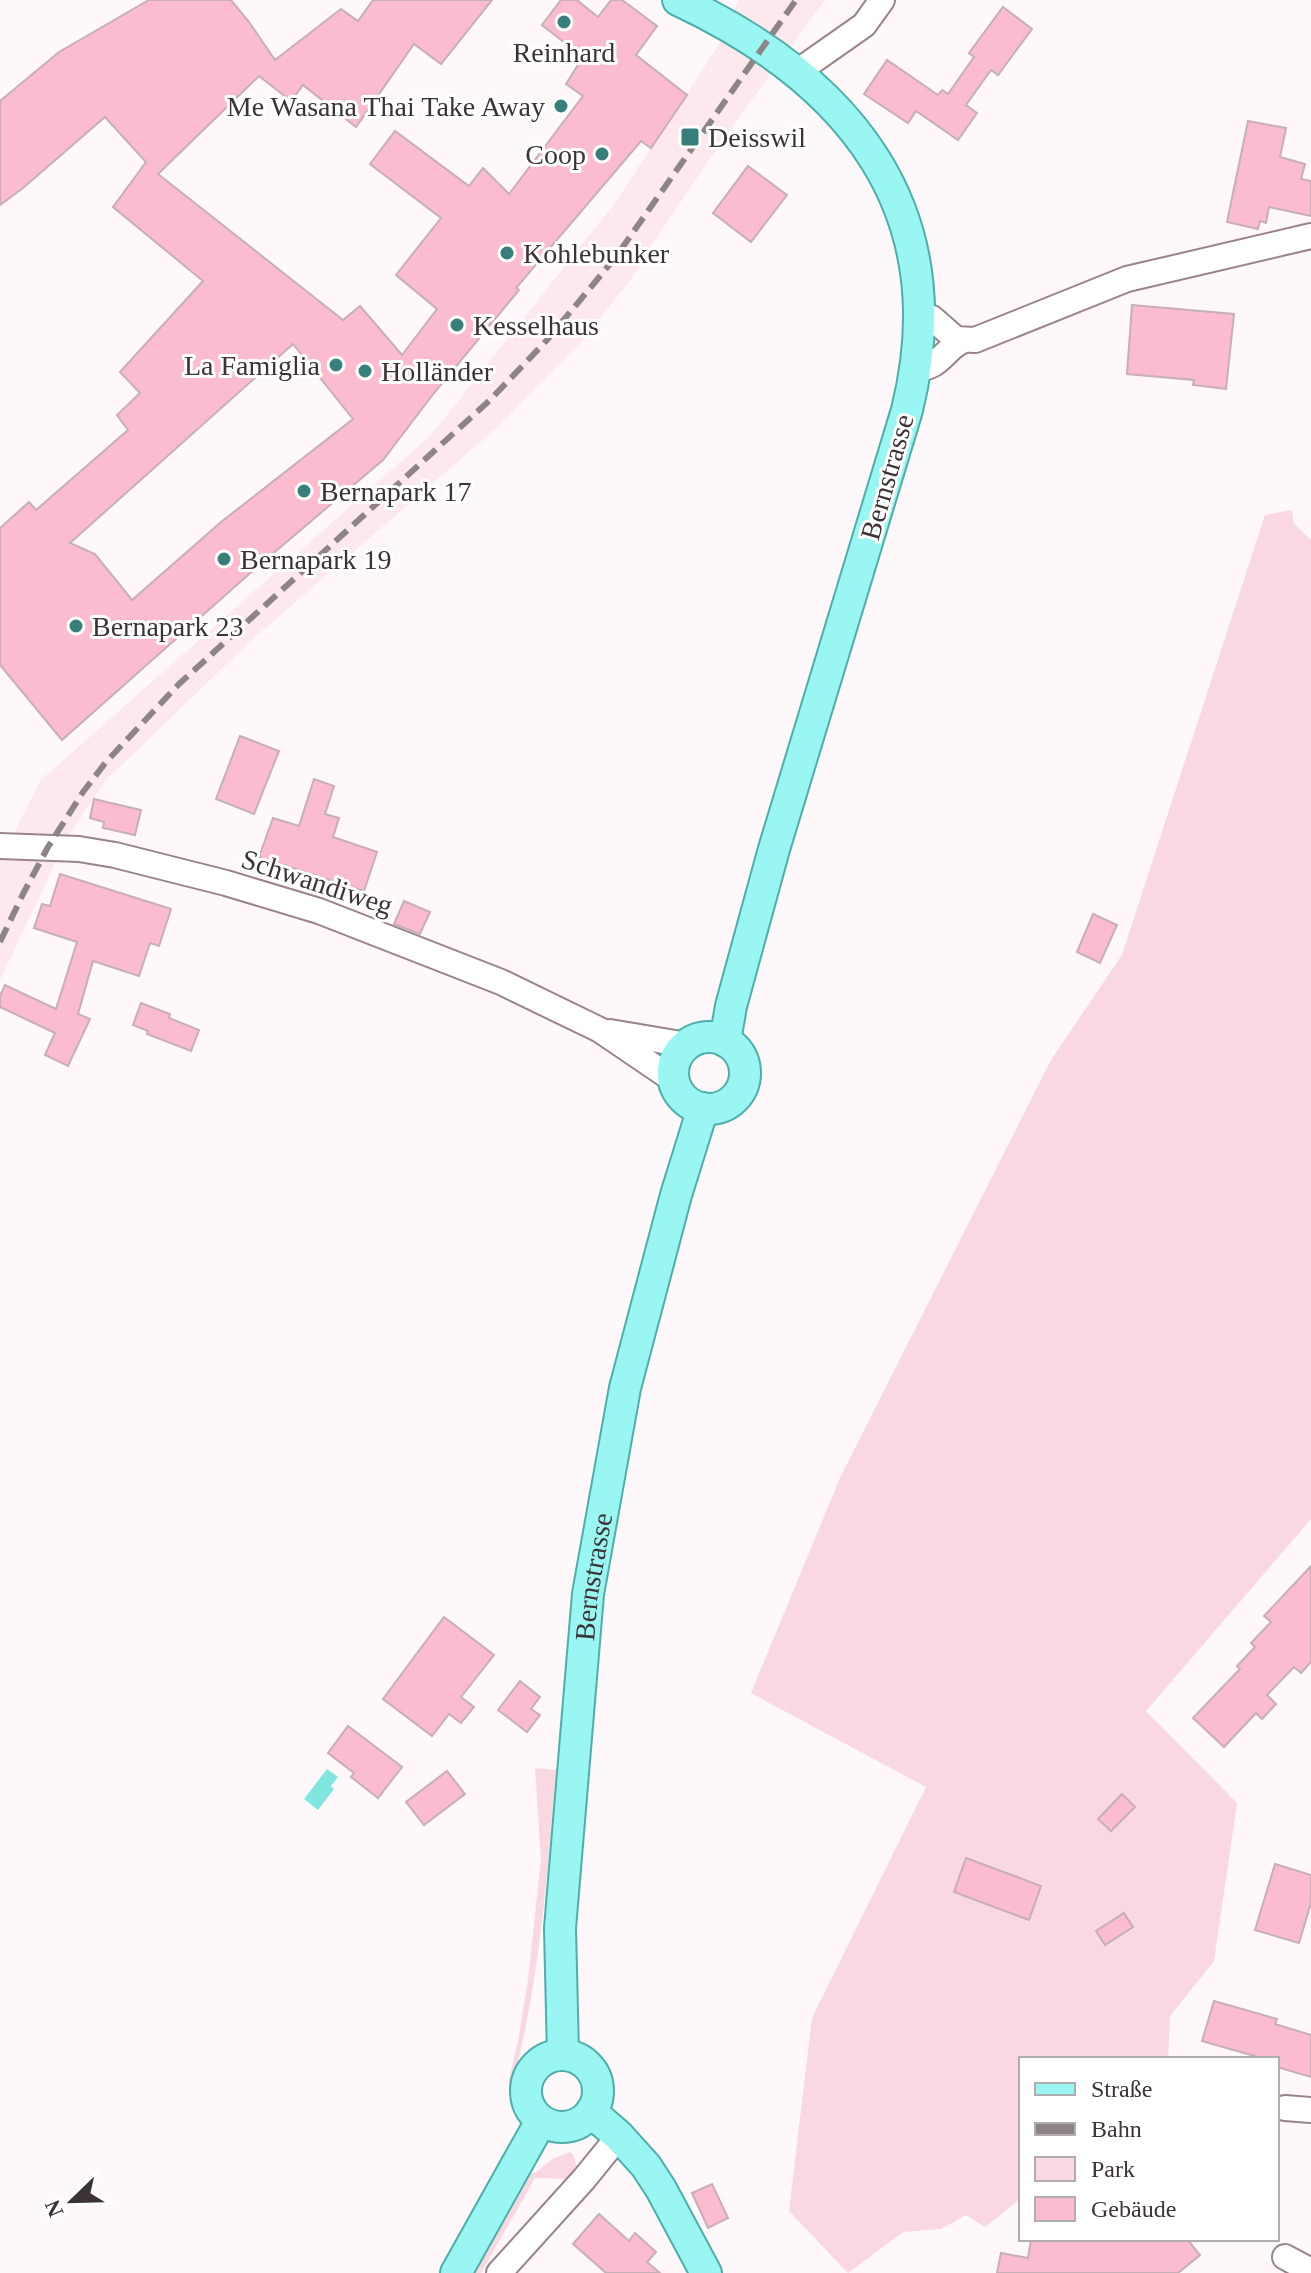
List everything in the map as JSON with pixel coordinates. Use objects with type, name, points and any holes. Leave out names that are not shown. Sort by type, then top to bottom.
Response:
[{"type":"main road","name":"Bernstrasse","points":[[678,0],[739,31],[797,72],[858,133],[886,179],[905,225],[919,315],[919,349],[895,455],[774,849],[731,1006],[725,1041]]},
{"type":"main road","points":[[706,1037],[725,1041],[733,1046],[744,1063],[744,1082],[740,1092],[724,1106],[703,1108],[685,1099],[675,1081],[675,1061],[687,1045],[706,1037]]},
{"type":"main road","name":"Bernstrasse","points":[[563,2055],[560,1928],[588,1594],[625,1388],[676,1195],[703,1108]]},
{"type":"main road","points":[[563,2055],[583,2062],[591,2070],[598,2091],[591,2112],[577,2124],[568,2127],[558,2128],[541,2121],[528,2105],[526,2085],[529,2075],[543,2060],[563,2055]]},
{"type":"main road","points":[[591,2112],[619,2136],[646,2166],[706,2273]]},
{"type":"main road","points":[[456,2273],[541,2121]]},
{"type":"street","points":[[797,72],[864,25],[882,0]]},
{"type":"street","points":[[915,369],[930,367],[956,343],[985,337],[1127,279],[1311,236]]},
{"type":"street","points":[[919,315],[932,318],[948,334],[962,341]]},
{"type":"street","name":"Schwandiweg","points":[[0,846],[102,852],[226,883],[372,930],[501,982],[600,1030],[675,1081]]},
{"type":"street","name":"Schwandiweg","points":[[600,1030],[687,1045]]},
{"type":"street","points":[[1285,2108],[1311,2110]]},
{"type":"street","points":[[499,2273],[619,2136]]},
{"type":"street","points":[[1285,2257],[1311,2271]]},
{"type":"shaded area","points":[[739,0],[825,0],[728,132],[631,279],[581,342],[501,424],[255,637],[107,779],[68,836],[0,980],[0,860],[41,780],[431,435],[615,203],[718,46]]},
{"type":"green space","points":[[1292,510],[1294,524],[1311,540],[1311,1519],[1146,1711],[1237,1803],[1214,1961],[1170,2016],[1168,2057],[1019,2057],[1019,2200],[985,2227],[966,2215],[941,2229],[903,2232],[848,2273],[789,2211],[812,2018],[926,1787],[751,1693],[840,1478],[1051,1060],[1122,955],[1265,515]]},
{"type":"green space","points":[[535,1768],[556,1770],[536,1968],[512,2085],[508,2084],[528,1980],[541,1859]]},
{"type":"green space","points":[[569,2152],[573,2154],[579,2174],[576,2179],[535,2178],[481,2273],[474,2273],[526,2174],[535,2173],[551,2160]]},
{"type":"water","points":[[327,1769],[338,1777],[331,1786],[334,1789],[318,1810],[304,1799]]},
{"type":"building","points":[[149,0],[231,0],[275,60],[341,9],[358,21],[373,0],[492,0],[441,64],[414,44],[356,127],[303,85],[291,101],[259,76],[158,174],[343,320],[360,306],[402,355],[437,309],[396,275],[441,218],[370,164],[395,131],[469,186],[483,168],[509,194],[583,96],[566,84],[583,57],[542,25],[561,0],[577,0],[598,17],[611,0],[622,0],[657,26],[636,55],[687,95],[651,148],[641,141],[516,288],[519,290],[383,460],[62,740],[0,665],[0,528],[29,502],[36,510],[128,430],[117,415],[140,393],[120,372],[203,281],[113,207],[146,162],[105,117],[0,205],[0,101],[59,52]],"holes":[[[293,344],[353,419],[221,522],[132,600],[95,554],[70,543]]]},
{"type":"building","points":[[1003,7],[1032,29],[998,75],[991,70],[966,105],[977,113],[958,140],[916,111],[908,123],[864,94],[887,60],[938,95],[942,90],[948,94],[974,57],[969,53]]},
{"type":"building","points":[[1248,121],[1286,128],[1280,157],[1305,164],[1301,179],[1311,181],[1311,216],[1269,207],[1266,223],[1260,221],[1258,229],[1227,222]]},
{"type":"building","points":[[748,166],[787,195],[751,242],[713,213]]},
{"type":"building","points":[[1132,305],[1234,314],[1226,389],[1193,385],[1194,380],[1127,374]]},
{"type":"building","points":[[240,736],[279,751],[254,814],[216,799]]},
{"type":"building","points":[[314,779],[334,786],[325,814],[339,818],[333,837],[377,852],[364,891],[259,857],[273,818],[299,826]]},
{"type":"building","points":[[94,799],[141,810],[135,835],[103,828],[104,822],[90,818]]},
{"type":"building","points":[[60,874],[171,909],[159,946],[150,943],[139,976],[93,961],[78,1014],[90,1019],[68,1066],[45,1055],[55,1033],[0,1007],[0,996],[5,985],[56,1009],[77,942],[34,928],[42,904],[50,906]]},
{"type":"building","points":[[404,901],[430,912],[420,934],[394,924]]},
{"type":"building","points":[[1093,914],[1117,925],[1100,963],[1077,952]]},
{"type":"building","points":[[141,1003],[199,1030],[191,1051],[147,1034],[148,1031],[133,1025]]},
{"type":"building","points":[[1311,1566],[1311,1662],[1301,1673],[1294,1667],[1267,1695],[1276,1704],[1262,1719],[1256,1713],[1224,1747],[1193,1718],[1240,1669],[1237,1666],[1255,1647],[1251,1643],[1271,1622],[1264,1616]]},
{"type":"building","points":[[444,1617],[494,1655],[461,1697],[474,1707],[461,1723],[449,1714],[432,1736],[383,1699]]},
{"type":"building","points":[[520,1681],[540,1697],[531,1709],[540,1715],[527,1732],[498,1710]]},
{"type":"building","points":[[348,1726],[402,1767],[378,1798],[351,1777],[354,1773],[328,1753]]},
{"type":"building","points":[[447,1771],[465,1794],[424,1825],[406,1802]]},
{"type":"building","points":[[1122,1794],[1135,1807],[1111,1831],[1098,1819]]},
{"type":"building","points":[[966,1858],[1041,1886],[1029,1920],[954,1892]]},
{"type":"building","points":[[1275,1864],[1311,1875],[1311,1903],[1299,1943],[1255,1930]]},
{"type":"building","points":[[1124,1913],[1133,1927],[1105,1945],[1096,1931]]},
{"type":"building","points":[[1214,2001],[1277,2019],[1275,2024],[1311,2035],[1311,2077],[1279,2068],[1279,2057],[1258,2057],[1202,2041]]},
{"type":"building","points":[[712,2184],[728,2218],[708,2228],[692,2193]]},
{"type":"building","points":[[599,2214],[629,2241],[635,2233],[656,2252],[647,2262],[660,2273],[606,2273],[573,2244]]},
{"type":"building","points":[[1031,2241],[1189,2241],[1200,2255],[1178,2273],[997,2273],[1001,2253],[1028,2258]]},
{"type":"railway","points":[[0,942],[48,847],[106,762],[179,684],[490,400],[547,340],[615,258],[796,0]]},
{"type":"place","name":"Reinhard","points":[[564,22]]},
{"type":"place","name":"Me Wasana Thai Take Away","points":[[561,106]]},
{"type":"place","name":"Deisswil","points":[[690,137]]},
{"type":"place","name":"Coop","points":[[602,154]]},
{"type":"place","name":"Kohlebunker","points":[[507,253]]},
{"type":"place","name":"Kesselhaus","points":[[457,325]]},
{"type":"place","name":"La Famiglia","points":[[336,365]]},
{"type":"place","name":"Holländer","points":[[365,371]]},
{"type":"place","name":"Bernapark 17","points":[[304,491]]},
{"type":"place","name":"Bernapark 19","points":[[224,559]]},
{"type":"place","name":"Bernapark 23","points":[[76,626]]}]
